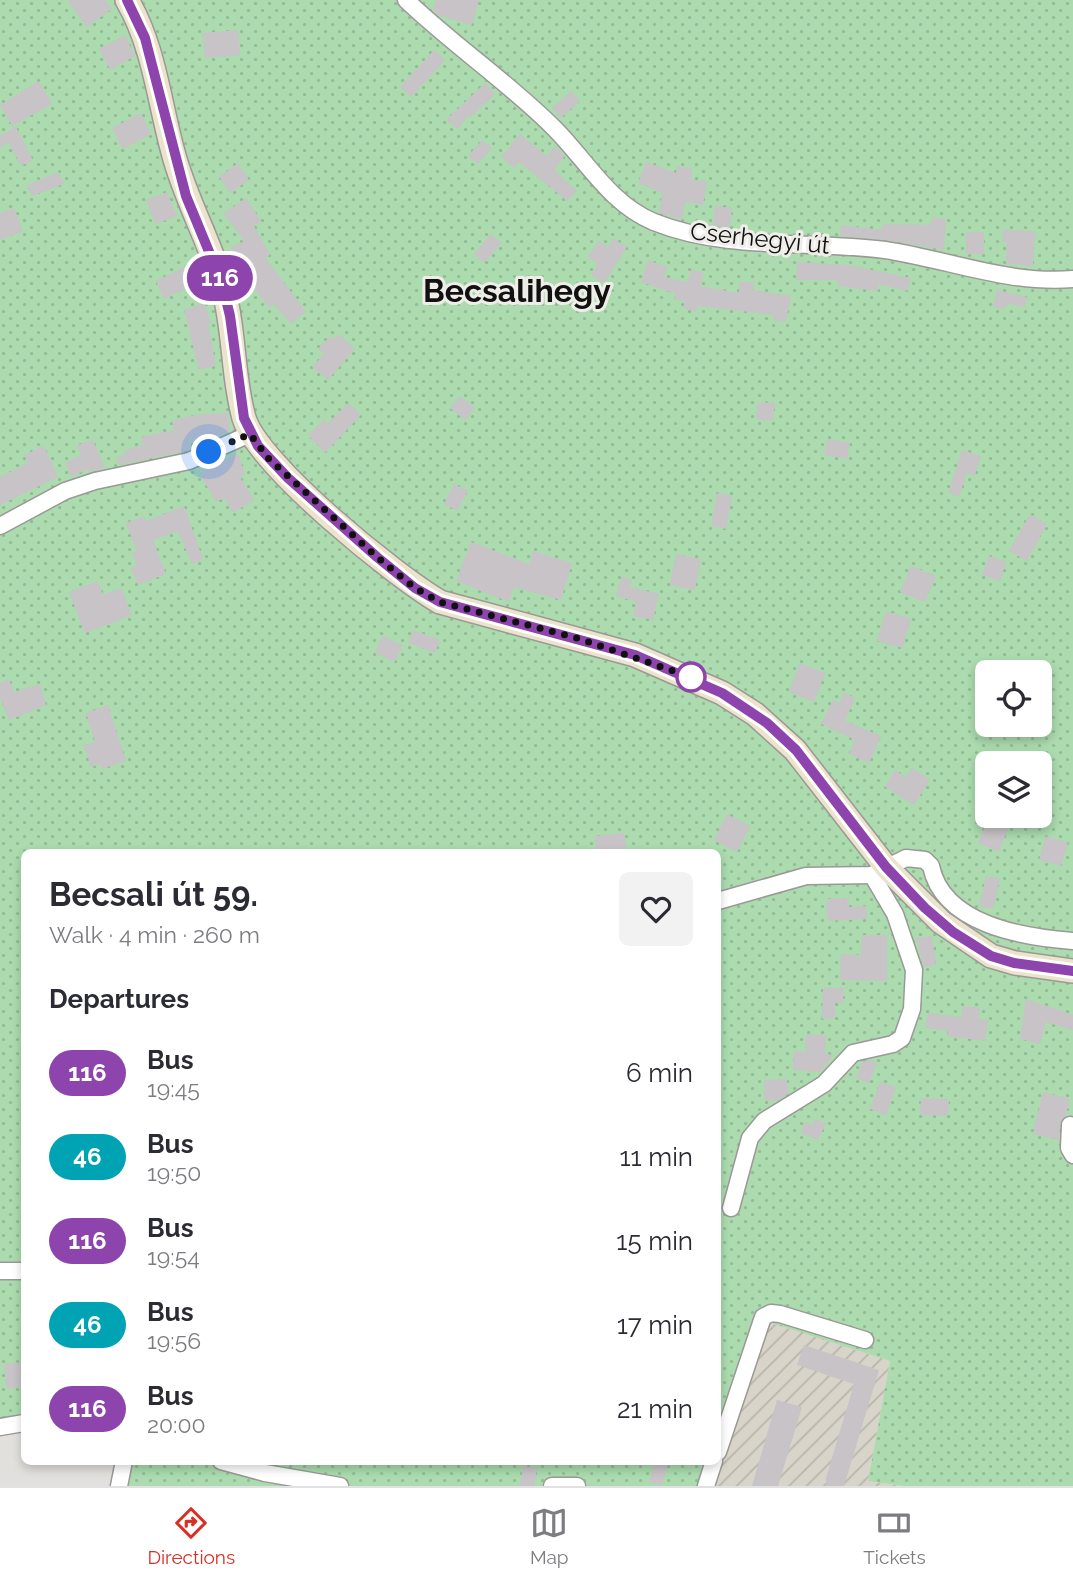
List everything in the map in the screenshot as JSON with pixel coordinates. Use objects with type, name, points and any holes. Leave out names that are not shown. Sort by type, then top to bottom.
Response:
[{"type":"main road","points":[[127,0],[145,38],[186,196],[222,283],[232,325],[243,409],[250,434],[268,458],[377,557],[415,588],[440,602],[635,655],[698,680],[755,714],[796,750],[879,871],[941,922],[991,956],[1014,963],[1073,971]]},
{"type":"street","name":"Cserhegyi út","points":[[406,0],[555,129],[601,183],[633,212],[655,222],[710,237],[887,251],[1024,276],[1073,279]]},
{"type":"street","points":[[0,526],[65,491],[95,481],[189,461],[250,434]]},
{"type":"street","points":[[721,900],[806,876],[879,871],[906,858],[925,860],[948,900],[966,913],[1021,933],[1073,941]]},
{"type":"street","points":[[731,1208],[750,1138],[764,1121],[824,1084],[853,1053],[893,1044],[902,1038],[912,1009],[914,970],[879,871]]},
{"type":"street","points":[[1070,1125],[1069,1148],[1073,1155]]},
{"type":"street","points":[[0,1271],[21,1271]]},
{"type":"street","points":[[721,1443],[764,1317],[771,1313],[780,1314],[864,1340]]},
{"type":"street","points":[[0,1427],[21,1424]]},
{"type":"street","points":[[119,1486],[127,1465]]},
{"type":"street","points":[[235,1465],[340,1486]]},
{"type":"street","points":[[706,1486],[713,1465]]},
{"type":"street","points":[[552,1486],[577,1486]]},
{"type":"shaded area","points":[[771,1323],[890,1361],[868,1481],[904,1486],[713,1486]]},
{"type":"green space","points":[[0,0],[1073,0],[1073,1486],[904,1486],[868,1481],[890,1361],[771,1323],[721,1464],[721,849],[21,849],[21,1422],[0,1425]]},
{"type":"green space","points":[[131,1465],[720,1465],[713,1486],[127,1486]]},
{"type":"building","points":[[67,0],[105,0],[112,9],[87,27]]},
{"type":"building","points":[[436,0],[479,0],[472,25],[438,15],[433,10]]},
{"type":"building","points":[[238,30],[240,55],[205,58],[202,33]]},
{"type":"building","points":[[125,35],[135,56],[110,70],[99,49]]},
{"type":"building","points":[[434,50],[445,60],[411,97],[400,87]]},
{"type":"building","points":[[39,81],[52,104],[12,126],[0,105]]},
{"type":"building","points":[[485,83],[495,94],[471,117],[468,115],[458,129],[446,120]]},
{"type":"building","points":[[571,91],[580,101],[561,118],[552,108]]},
{"type":"building","points":[[141,113],[151,134],[123,149],[112,128]]},
{"type":"building","points":[[16,127],[33,160],[21,166],[9,143],[0,147],[0,135]]},
{"type":"building","points":[[520,134],[547,156],[555,146],[565,156],[554,170],[577,191],[567,201],[519,162],[514,168],[501,157]]},
{"type":"building","points":[[482,140],[492,148],[478,164],[468,156]]},
{"type":"building","points":[[646,162],[676,173],[677,166],[692,168],[691,179],[707,182],[703,205],[685,202],[682,220],[659,213],[662,193],[638,183]]},
{"type":"building","points":[[238,163],[249,180],[230,193],[219,177]]},
{"type":"building","points":[[59,172],[64,184],[32,196],[27,185]]},
{"type":"building","points":[[167,192],[177,216],[156,224],[146,200]]},
{"type":"building","points":[[246,198],[261,221],[254,226],[270,255],[265,258],[306,311],[291,324],[274,304],[269,308],[252,286],[231,248],[244,241],[224,213]]},
{"type":"building","points":[[715,206],[732,208],[730,227],[713,226]]},
{"type":"building","points":[[14,208],[23,231],[0,240],[0,213]]},
{"type":"building","points":[[932,217],[946,219],[944,250],[886,240],[840,236],[841,225],[882,230],[882,224],[931,225]]},
{"type":"building","points":[[1003,230],[1035,231],[1033,266],[1006,264],[1007,242],[1002,242]]},
{"type":"building","points":[[966,232],[984,232],[984,254],[966,254]]},
{"type":"building","points":[[491,234],[502,243],[484,263],[474,254]]},
{"type":"building","points":[[613,238],[627,247],[604,283],[591,275],[598,264],[588,257],[598,241],[608,247]]},
{"type":"building","points":[[648,260],[667,267],[664,277],[687,282],[691,270],[704,273],[700,286],[739,293],[739,282],[754,282],[753,290],[791,296],[786,322],[773,320],[774,315],[698,306],[696,312],[683,308],[685,302],[673,298],[676,294],[641,282]]},
{"type":"building","points":[[797,262],[849,265],[911,278],[907,291],[879,284],[878,291],[838,286],[838,280],[796,280]]},
{"type":"building","points":[[186,266],[195,284],[164,299],[156,281]]},
{"type":"building","points":[[997,290],[1027,297],[1025,307],[1007,304],[1005,309],[993,307]]},
{"type":"building","points":[[204,303],[211,323],[208,324],[216,366],[199,370],[184,310]]},
{"type":"building","points":[[339,334],[355,349],[328,380],[312,367],[324,354],[318,349],[330,336],[334,339]]},
{"type":"building","points":[[460,396],[475,408],[465,420],[450,408]]},
{"type":"building","points":[[758,402],[775,403],[773,421],[756,419]]},
{"type":"building","points":[[349,403],[361,415],[325,453],[308,435],[324,419],[328,423]]},
{"type":"building","points":[[228,413],[230,431],[214,438],[189,440],[191,449],[186,451],[119,465],[116,457],[125,455],[124,451],[143,445],[141,437],[174,430],[172,421],[195,415]]},
{"type":"building","points":[[827,439],[850,443],[847,459],[824,455]]},
{"type":"building","points":[[93,440],[105,468],[89,472],[88,469],[71,477],[65,463],[81,455],[77,445]]},
{"type":"building","points":[[44,446],[58,477],[0,505],[0,477],[28,463],[24,455]]},
{"type":"building","points":[[962,450],[981,456],[975,475],[967,473],[959,497],[948,493]]},
{"type":"building","points":[[238,453],[245,475],[240,477],[254,500],[233,513],[224,498],[216,502],[199,473]]},
{"type":"building","points":[[454,484],[468,491],[457,511],[444,504]]},
{"type":"building","points":[[717,493],[732,496],[726,529],[711,526]]},
{"type":"building","points":[[184,506],[203,559],[192,564],[178,531],[153,540],[166,574],[138,585],[131,568],[137,566],[132,553],[137,551],[126,523],[144,516],[146,521]]},
{"type":"building","points":[[1030,514],[1047,524],[1027,561],[1009,551]]},
{"type":"building","points":[[471,542],[529,564],[533,551],[572,563],[561,600],[514,587],[509,602],[456,581]]},
{"type":"building","points":[[676,554],[701,559],[695,590],[670,585]]},
{"type":"building","points":[[989,556],[1006,562],[1000,581],[982,575]]},
{"type":"building","points":[[911,566],[936,576],[925,602],[900,592]]},
{"type":"building","points":[[621,577],[632,580],[630,587],[659,594],[653,620],[633,616],[636,602],[616,596]]},
{"type":"building","points":[[98,581],[103,595],[121,588],[132,615],[85,633],[69,592]]},
{"type":"building","points":[[886,611],[911,619],[902,648],[877,641]]},
{"type":"building","points":[[413,630],[440,640],[435,653],[408,643]]},
{"type":"building","points":[[382,636],[403,645],[395,662],[375,653]]},
{"type":"building","points":[[800,663],[825,673],[814,702],[789,692]]},
{"type":"building","points":[[9,679],[14,692],[40,684],[46,705],[9,720],[0,698],[0,683]]},
{"type":"building","points":[[844,692],[855,698],[845,721],[881,736],[869,763],[849,754],[855,740],[821,724],[833,700],[839,703]]},
{"type":"building","points":[[108,705],[126,761],[102,769],[101,764],[91,767],[84,745],[95,742],[86,713]]},
{"type":"building","points":[[912,768],[930,780],[914,805],[885,787],[895,770],[906,777]]},
{"type":"building","points":[[727,814],[750,826],[737,852],[714,840]]},
{"type":"building","points":[[984,828],[1008,828],[999,852],[978,843]]},
{"type":"building","points":[[624,833],[627,849],[596,849],[595,836]]},
{"type":"building","points":[[1046,836],[1068,843],[1061,866],[1039,860]]},
{"type":"building","points":[[986,876],[1000,879],[993,909],[979,906]]},
{"type":"building","points":[[849,898],[849,907],[866,906],[867,919],[827,921],[827,899]]},
{"type":"building","points":[[862,935],[887,935],[887,981],[840,980],[841,954],[861,955]]},
{"type":"building","points":[[932,936],[936,965],[924,967],[916,938]]},
{"type":"building","points":[[823,988],[844,988],[843,1003],[834,1003],[836,1018],[822,1019]]},
{"type":"building","points":[[1026,999],[1073,1015],[1073,1030],[1046,1022],[1040,1044],[1020,1039]]},
{"type":"building","points":[[963,1006],[980,1008],[978,1019],[988,1020],[985,1041],[947,1036],[948,1031],[925,1028],[928,1013],[961,1017]]},
{"type":"building","points":[[806,1034],[826,1035],[825,1054],[833,1055],[821,1072],[793,1070],[794,1051],[805,1052]]},
{"type":"building","points":[[870,1060],[877,1063],[869,1083],[856,1078],[862,1062]]},
{"type":"building","points":[[787,1079],[788,1094],[779,1100],[765,1101],[764,1080]]},
{"type":"building","points":[[880,1082],[896,1087],[886,1115],[870,1109]]},
{"type":"building","points":[[1043,1092],[1070,1099],[1066,1115],[1060,1124],[1059,1140],[1033,1134]]},
{"type":"building","points":[[921,1098],[949,1099],[948,1116],[920,1115]]},
{"type":"building","points":[[815,1119],[826,1123],[818,1140],[801,1133],[805,1122],[812,1125]]},
{"type":"building","points":[[804,1345],[879,1370],[844,1486],[827,1486],[826,1478],[854,1384],[797,1365]]},
{"type":"building","points":[[21,1362],[21,1387],[7,1389],[4,1364]]},
{"type":"building","points":[[777,1400],[802,1407],[778,1486],[752,1486]]},
{"type":"building","points":[[653,1465],[668,1465],[662,1485],[649,1482]]},
{"type":"building","points":[[523,1466],[537,1468],[534,1486],[520,1486]]},
{"type":"bus line","name":"116","points":[[127,0],[145,38],[167,132],[186,196],[222,283],[233,334],[244,418],[250,434],[268,458],[377,557],[415,588],[440,602],[461,610],[635,655],[698,680],[750,710],[796,750],[886,867],[941,922],[966,942],[991,956],[1014,963],[1073,971]]},
{"type":"district","name":"Becsalihegy","points":[[517,290]]},
{"type":"route","points":[[209,452],[250,434],[288,478],[377,557],[415,588],[440,602],[461,610],[635,655],[691,677]]}]
